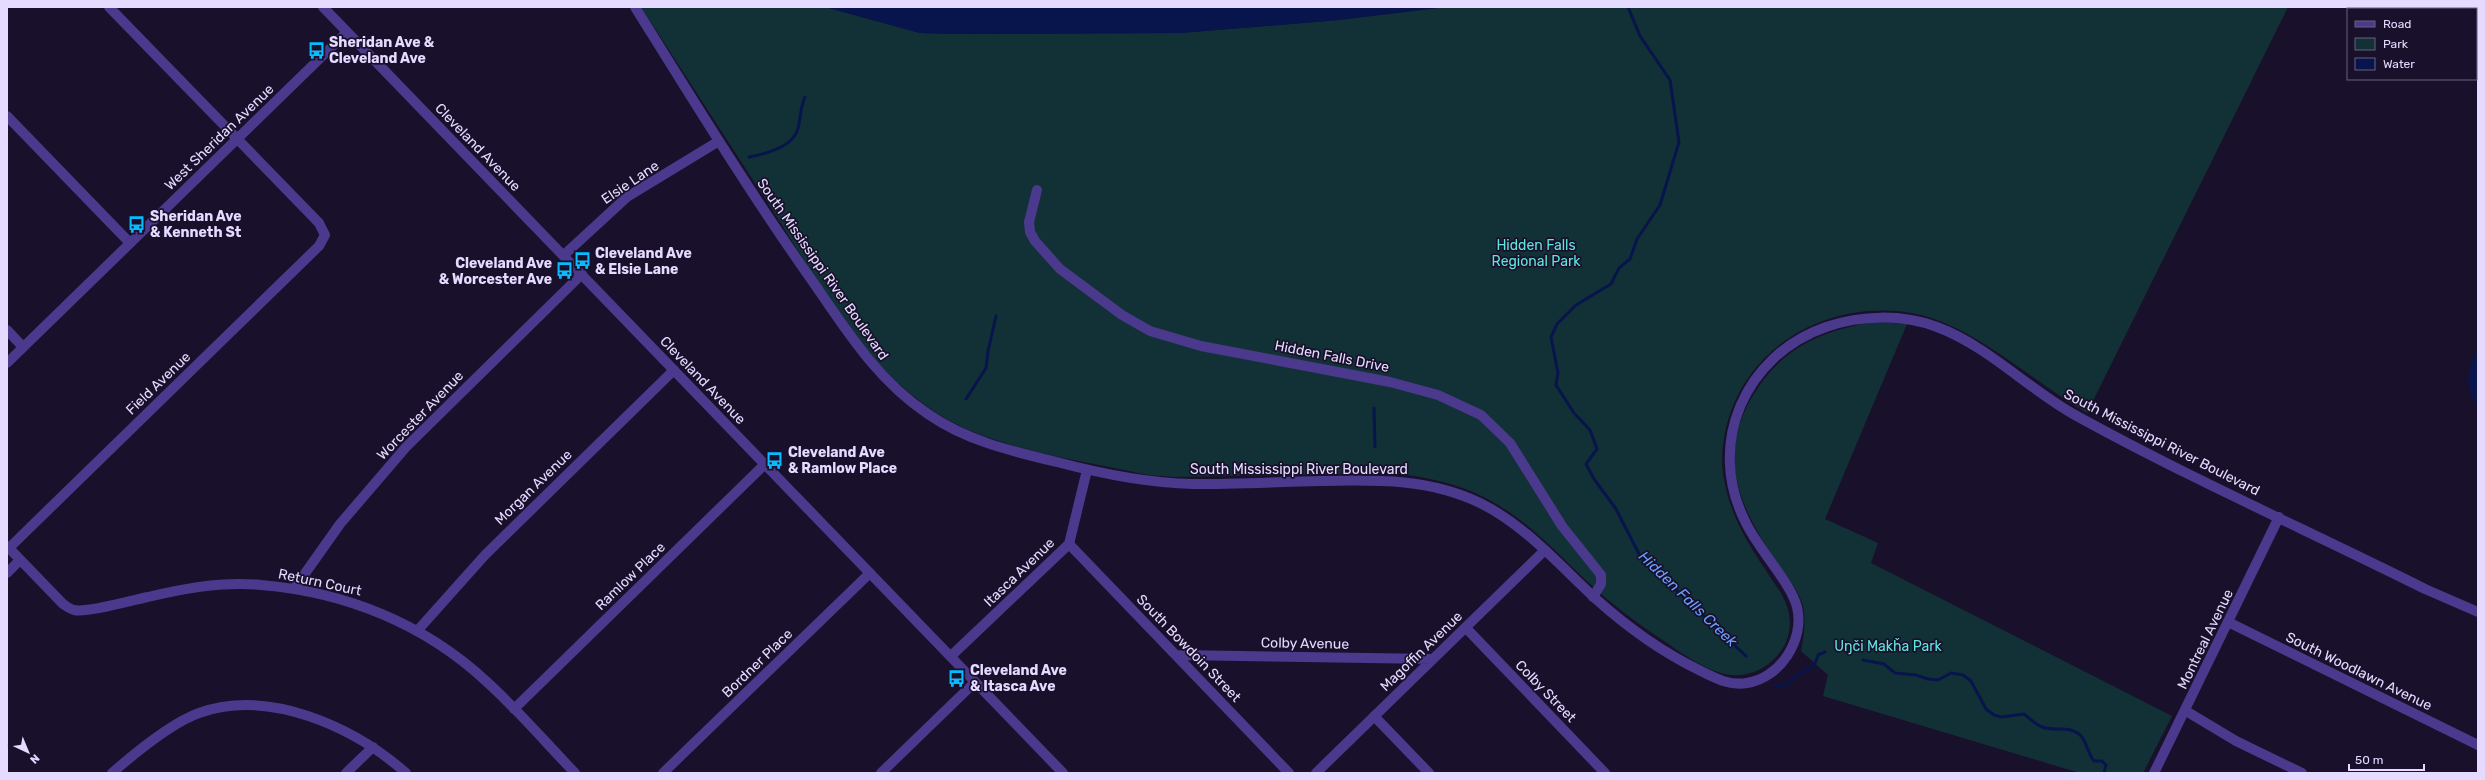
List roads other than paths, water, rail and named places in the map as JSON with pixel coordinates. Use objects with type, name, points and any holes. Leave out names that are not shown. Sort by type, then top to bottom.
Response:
[{"type":"street","points":[[109,7],[237,139]]},
{"type":"street","name":"Cleveland Avenue","points":[[323,7],[1063,773]]},
{"type":"street","name":"South Mississippi River Boulevard","points":[[635,7],[719,142],[775,228],[865,357],[902,396],[947,426],[971,438],[998,448],[1130,479],[1183,484],[1381,480],[1412,482],[1448,490],[1484,505],[1503,516],[1545,550],[1620,620],[1689,665],[1725,682],[1735,684],[1757,681],[1775,669],[1784,660],[1795,639],[1797,607],[1792,596],[1746,525],[1736,502],[1730,471],[1731,434],[1747,391],[1762,369],[1788,346],[1804,336],[1821,328],[1858,319],[1898,318],[1934,326],[1949,333],[2001,365],[2068,412],[2425,589],[2478,612]]},
{"type":"street","name":"West Sheridan Avenue","points":[[7,363],[348,32]]},
{"type":"street","points":[[7,116],[130,244]]},
{"type":"street","name":"Field Avenue","points":[[8,547],[319,246],[325,235],[319,223],[237,139]]},
{"type":"street","name":"Elsie Lane","points":[[564,255],[628,197],[719,142]]},
{"type":"street","name":"Hidden Falls Drive","points":[[1037,190],[1028,222],[1030,232],[1035,241],[1060,269],[1122,316],[1150,331],[1201,346],[1390,382],[1438,395],[1481,415],[1510,443],[1562,526],[1600,575],[1602,584],[1593,596]]},
{"type":"street","name":"Worcester Avenue","points":[[294,589],[340,524],[406,447],[582,274]]},
{"type":"street","points":[[7,330],[23,347]]},
{"type":"street","name":"Morgan Avenue","points":[[418,630],[490,550],[674,370]]},
{"type":"street","name":"Ramlow Place","points":[[514,709],[765,464]]},
{"type":"street","name":"Itasca Avenue","points":[[951,656],[1069,544],[1087,470]]},
{"type":"street","name":"Montreal Avenue","points":[[2154,773],[2186,711],[2279,517]]},
{"type":"street","name":"South Bowdoin Street","points":[[1069,544],[1289,773]]},
{"type":"street","name":"Return Court","points":[[8,547],[63,604],[74,610],[198,587],[260,584],[294,589],[356,604],[418,630],[470,667],[514,709],[575,773]]},
{"type":"street","name":"Magoffin Avenue","points":[[1316,773],[1545,550]]},
{"type":"street","points":[[7,573],[20,560]]},
{"type":"street","name":"Bordner Place","points":[[663,773],[870,573]]},
{"type":"street","name":"South Woodlawn Avenue","points":[[2228,622],[2478,745]]},
{"type":"street","name":"Colby Street","points":[[1466,628],[1605,773]]},
{"type":"street","name":"Colby Avenue","points":[[1177,655],[1432,659]]},
{"type":"street","points":[[881,773],[975,682]]},
{"type":"street","points":[[112,773],[183,721],[199,713],[219,708],[244,706],[266,708],[309,716],[333,725],[373,747],[406,773]]},
{"type":"street","points":[[2186,711],[2236,740],[2302,773]]},
{"type":"street","points":[[1374,716],[1429,773]]},
{"type":"street","points":[[346,773],[373,747]]},
{"type":"water","points":[[825,7],[1445,7],[1339,20],[1180,33],[954,34],[920,33]]},
{"type":"water","points":[[2417,7],[2478,7],[2478,63],[2477,8]]},
{"type":"water","points":[[2478,350],[2478,405],[2470,391],[2468,378],[2471,364]]},
{"type":"waterway","name":"Hidden Falls Creek","points":[[1628,7],[1640,36],[1670,80],[1679,142],[1660,205],[1637,239],[1630,259],[1619,268],[1611,284],[1576,305],[1557,324],[1551,337],[1558,373],[1556,385],[1574,413],[1590,430],[1597,449],[1586,464],[1594,479],[1616,509],[1640,556],[1746,656]]},
{"type":"waterway","points":[[749,157],[770,152],[785,145],[791,140],[798,128],[805,97]]},
{"type":"waterway","points":[[966,399],[986,368],[988,351],[996,316]]},
{"type":"waterway","points":[[1374,408],[1375,447]]},
{"type":"waterway","name":"Hidden Falls Creek","points":[[1774,684],[1780,687],[1786,685],[1811,667],[1815,663],[1818,655],[1825,652]]},
{"type":"waterway","name":"Hidden Falls Creek","points":[[1863,660],[1884,664],[1895,673],[1916,675],[1928,679],[1938,680],[1951,673],[1963,675],[1971,681],[1986,709],[1994,715],[2001,717],[2024,714],[2042,727],[2065,729],[2079,734],[2084,740],[2094,761],[2102,761],[2106,765],[2104,773]]},
{"type":"place","name":"Sheridan Ave & Cleveland Ave","points":[[316,50]]},
{"type":"place","name":"Sheridan Ave & Kenneth St","points":[[137,224]]},
{"type":"place","name":"Cleveland Ave & Elsie Lane","points":[[582,261]]},
{"type":"place","name":"Cleveland Ave & Worcester Ave","points":[[565,271]]},
{"type":"place","name":"Cleveland Ave & Ramlow Place","points":[[775,460]]},
{"type":"place","name":"Cleveland Ave & Itasca Ave","points":[[957,678]]},
{"type":"park label","name":"Hidden Falls Regional Park","points":[[1536,254]]},
{"type":"park label","name":"Uŋči Makȟa Park","points":[[1888,646]]}]
